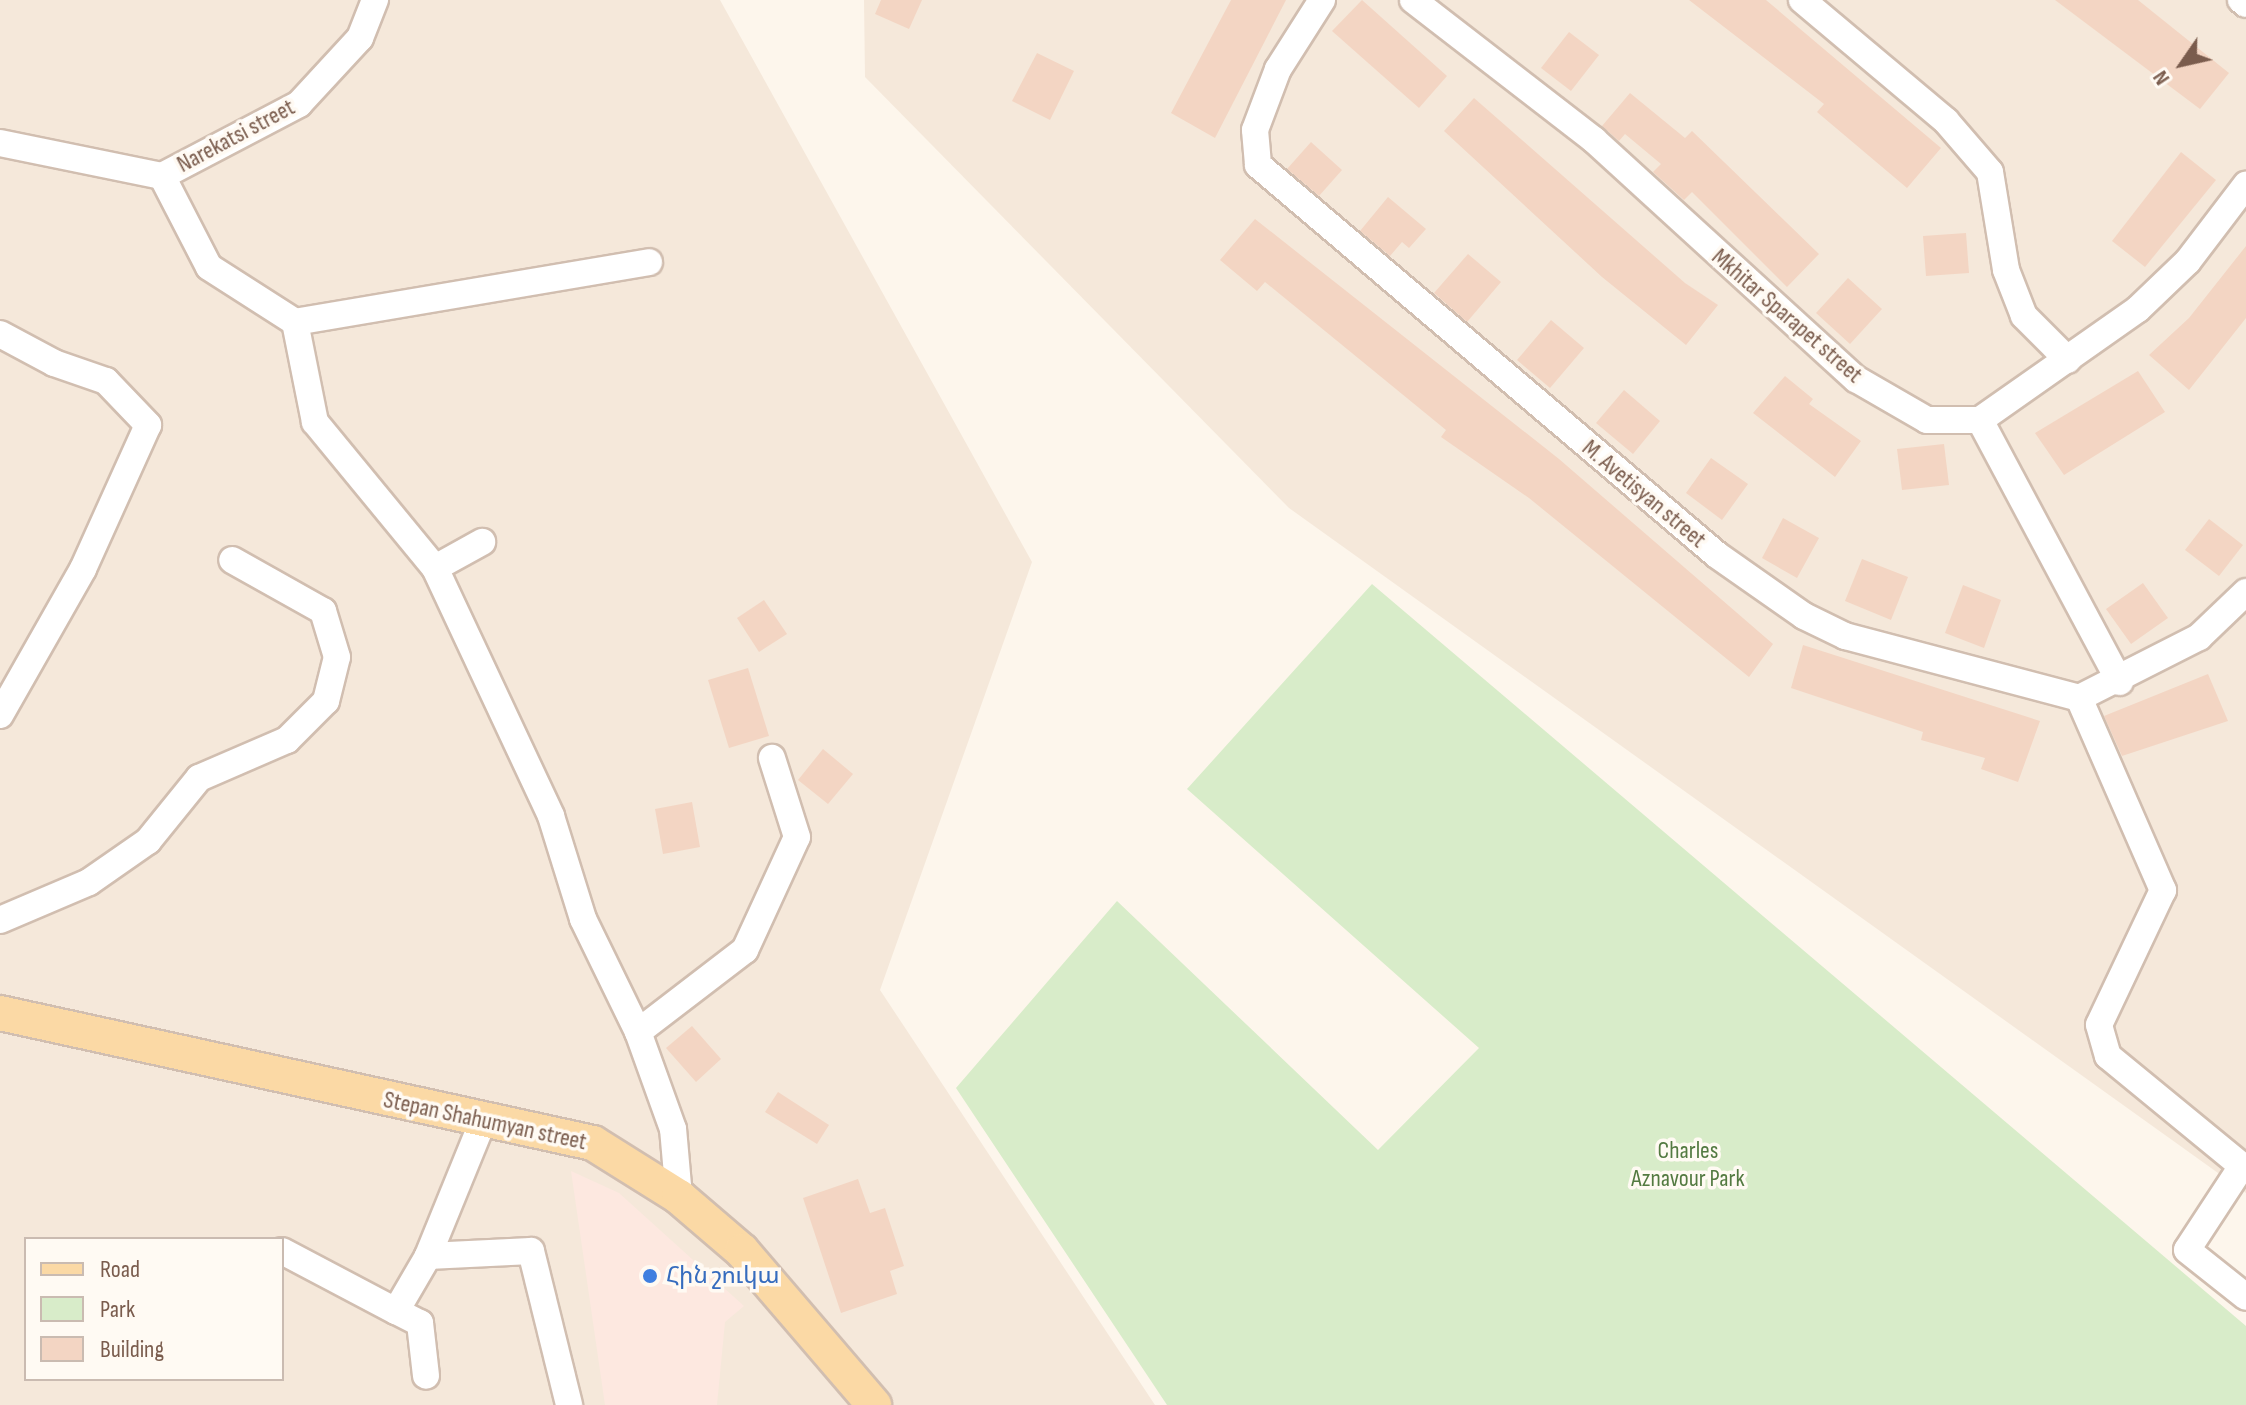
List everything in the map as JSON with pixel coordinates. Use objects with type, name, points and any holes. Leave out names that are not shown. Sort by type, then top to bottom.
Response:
[{"type":"main road","name":"Stepan Shahumyan street","points":[[0,1013],[593,1143],[679,1197],[742,1251],[874,1405]]},
{"type":"street","name":"Narekatsi street","points":[[0,143],[162,176],[299,104],[360,38],[375,0]]},
{"type":"street","name":"M. Avetisyan street","points":[[1322,0],[1278,69],[1255,130],[1258,165],[1280,187],[1717,555],[1804,616],[1845,636],[2079,698]]},
{"type":"street","name":"Mkhitar Sparapet street","points":[[1413,0],[1594,140],[1856,379],[1927,420],[1980,420]]},
{"type":"street","points":[[1802,0],[1946,121],[1990,172],[2006,270],[2024,316],[2068,360]]},
{"type":"street","points":[[2241,0],[2246,4]]},
{"type":"street","points":[[162,176],[209,267],[295,322],[649,262]]},
{"type":"street","points":[[2120,682],[1980,420],[2138,309],[2188,261],[2246,185]]},
{"type":"street","points":[[295,322],[315,422],[435,568],[551,816],[583,919],[638,1032],[673,1129],[679,1197]]},
{"type":"street","points":[[0,334],[54,363],[106,381],[148,425],[83,569],[7,686],[0,715]]},
{"type":"street","points":[[435,568],[482,542]]},
{"type":"street","points":[[0,920],[89,882],[148,841],[199,778],[287,740],[326,701],[337,657],[323,611],[298,594],[232,560]]},
{"type":"street","points":[[2246,592],[2199,637],[2120,682],[2079,698],[2163,890],[2099,1025],[2108,1056],[2244,1168],[2187,1250],[2246,1297]]},
{"type":"street","points":[[638,1032],[745,950],[797,837],[772,758]]},
{"type":"street","points":[[396,1311],[428,1256],[483,1121]]},
{"type":"street","points":[[428,1256],[531,1251],[569,1405]]},
{"type":"street","points":[[284,1252],[420,1323],[426,1376]]},
{"type":"shaded area","points":[[0,0],[720,0],[1032,562],[880,990],[1155,1405],[0,1405]]},
{"type":"shaded area","points":[[864,0],[2246,0],[2246,1193],[1289,508],[865,77]]},
{"type":"shaded area","name":"Հին շուկա","points":[[571,1171],[619,1193],[744,1306],[725,1322],[717,1405],[605,1405]]},
{"type":"green space","name":"Charles Aznavour Park","points":[[1372,584],[2246,1326],[2246,1405],[1167,1405],[956,1088],[1117,901],[1378,1150],[1479,1048],[1187,789]]},
{"type":"building","points":[[881,0],[922,0],[909,29],[875,14]]},
{"type":"building","points":[[1231,0],[1286,0],[1215,138],[1171,113]]},
{"type":"building","points":[[1362,0],[1447,76],[1419,108],[1332,31]]},
{"type":"building","points":[[1689,0],[1766,0],[1941,148],[1907,188],[1817,112],[1824,104]]},
{"type":"building","points":[[2055,0],[2138,0],[2229,73],[2200,109]]},
{"type":"building","points":[[1569,32],[1599,55],[1571,91],[1541,68]]},
{"type":"building","points":[[1037,53],[1074,71],[1050,120],[1012,101]]},
{"type":"building","points":[[1630,93],[1685,138],[1692,131],[1819,254],[1787,287],[1692,192],[1684,200],[1653,172],[1661,164],[1625,134],[1619,141],[1602,126]]},
{"type":"building","points":[[1474,98],[1685,283],[1718,305],[1686,345],[1602,277],[1444,131]]},
{"type":"building","points":[[1311,142],[1342,170],[1319,196],[1287,169]]},
{"type":"building","points":[[2181,152],[2216,180],[2145,267],[2112,241]]},
{"type":"building","points":[[1388,197],[1426,229],[1409,248],[1402,242],[1390,256],[1360,231]]},
{"type":"building","points":[[1255,219],[1559,459],[1773,644],[1749,677],[1529,498],[1441,437],[1446,430],[1265,282],[1257,291],[1220,260]]},
{"type":"building","points":[[1966,233],[1969,273],[1926,276],[1923,236]]},
{"type":"building","points":[[2246,246],[2246,318],[2189,390],[2149,355],[2189,318]]},
{"type":"building","points":[[1468,254],[1501,282],[1467,322],[1434,293]]},
{"type":"building","points":[[1848,278],[1882,309],[1850,344],[1816,313]]},
{"type":"building","points":[[1551,320],[1584,348],[1550,388],[1517,360]]},
{"type":"building","points":[[2138,371],[2165,412],[2064,475],[2035,433]]},
{"type":"building","points":[[1785,376],[1813,399],[1809,404],[1861,441],[1835,477],[1753,413]]},
{"type":"building","points":[[1624,390],[1660,421],[1633,454],[1596,423]]},
{"type":"building","points":[[1944,444],[1949,485],[1902,490],[1897,449]]},
{"type":"building","points":[[1711,458],[1748,484],[1722,520],[1686,493]]},
{"type":"building","points":[[1783,518],[1819,538],[1797,578],[1762,558]]},
{"type":"building","points":[[2209,519],[2243,545],[2219,576],[2185,550]]},
{"type":"building","points":[[1862,559],[1908,577],[1891,620],[1845,601]]},
{"type":"building","points":[[2143,583],[2168,618],[2131,644],[2106,609]]},
{"type":"building","points":[[1963,585],[2001,600],[1984,648],[1945,633]]},
{"type":"building","points":[[764,600],[787,634],[759,652],[737,618]]},
{"type":"building","points":[[1803,645],[2040,721],[2018,782],[1981,769],[1985,758],[1921,740],[1923,732],[1791,688]]},
{"type":"building","points":[[748,668],[769,736],[729,748],[708,680]]},
{"type":"building","points":[[2208,674],[2228,721],[2122,756],[2104,716]]},
{"type":"building","points":[[823,749],[853,774],[828,804],[798,780]]},
{"type":"building","points":[[692,802],[700,847],[663,854],[655,809]]},
{"type":"building","points":[[692,1026],[721,1059],[696,1082],[666,1048]]},
{"type":"building","points":[[778,1092],[829,1125],[817,1144],[765,1112]]},
{"type":"building","points":[[858,1179],[870,1213],[885,1208],[904,1266],[890,1271],[897,1294],[841,1313],[803,1198]]},
{"type":"place","name":"Հին շուկա","points":[[650,1276]]}]
